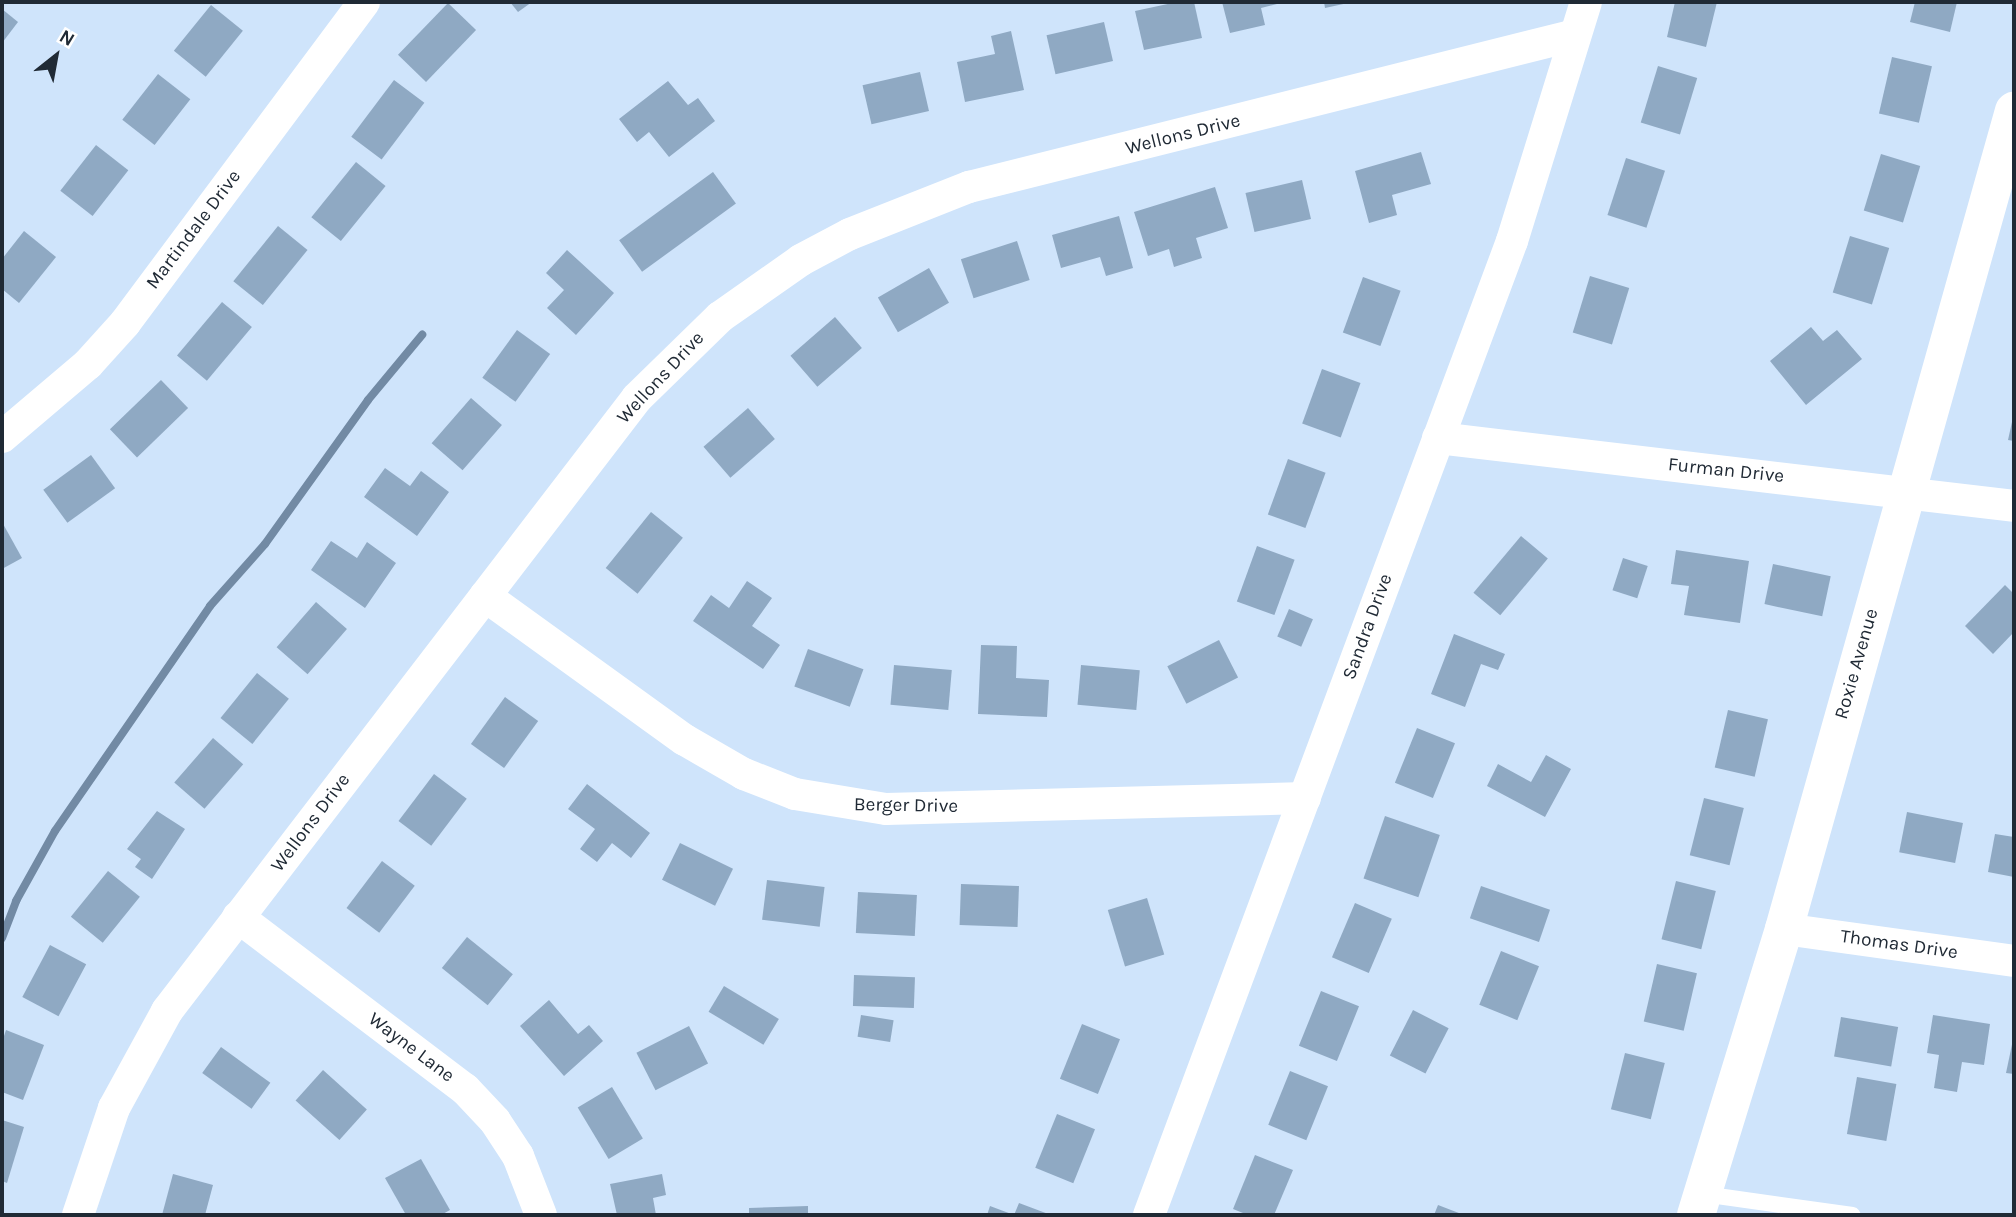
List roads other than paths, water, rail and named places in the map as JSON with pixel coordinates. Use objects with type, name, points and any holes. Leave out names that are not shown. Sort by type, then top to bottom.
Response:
[{"type":"street","name":"Martindale Drive","points":[[2,437],[88,364],[125,323],[365,2]]},
{"type":"street","points":[[1575,35],[1586,2]]},
{"type":"street","name":"Sandra Drive","points":[[1149,1215],[1512,241],[1575,35]]},
{"type":"street","name":"Wellons Drive","points":[[78,1215],[100,1142],[135,1063],[167,1011],[637,398],[679,353],[760,287],[850,234],[970,187],[1575,35]]},
{"type":"street","name":"Roxie Avenue","points":[[1699,1205],[1784,929],[2014,111]]},
{"type":"street","name":"Furman Drive","points":[[1438,438],[1906,491],[2014,506]]},
{"type":"street","name":"Berger Drive","points":[[485,596],[685,740],[744,774],[795,794],[886,809],[1305,798]]},
{"type":"street","name":"Wayne Lane","points":[[238,917],[465,1089],[495,1121],[518,1156],[541,1215]]},
{"type":"street","name":"Thomas Drive","points":[[1784,929],[2014,961]]},
{"type":"lane","points":[[1699,1205],[1853,1215]]},
{"type":"waterway","points":[[2,938],[16,901],[55,831],[210,606],[265,544],[368,400],[422,335]]}]
